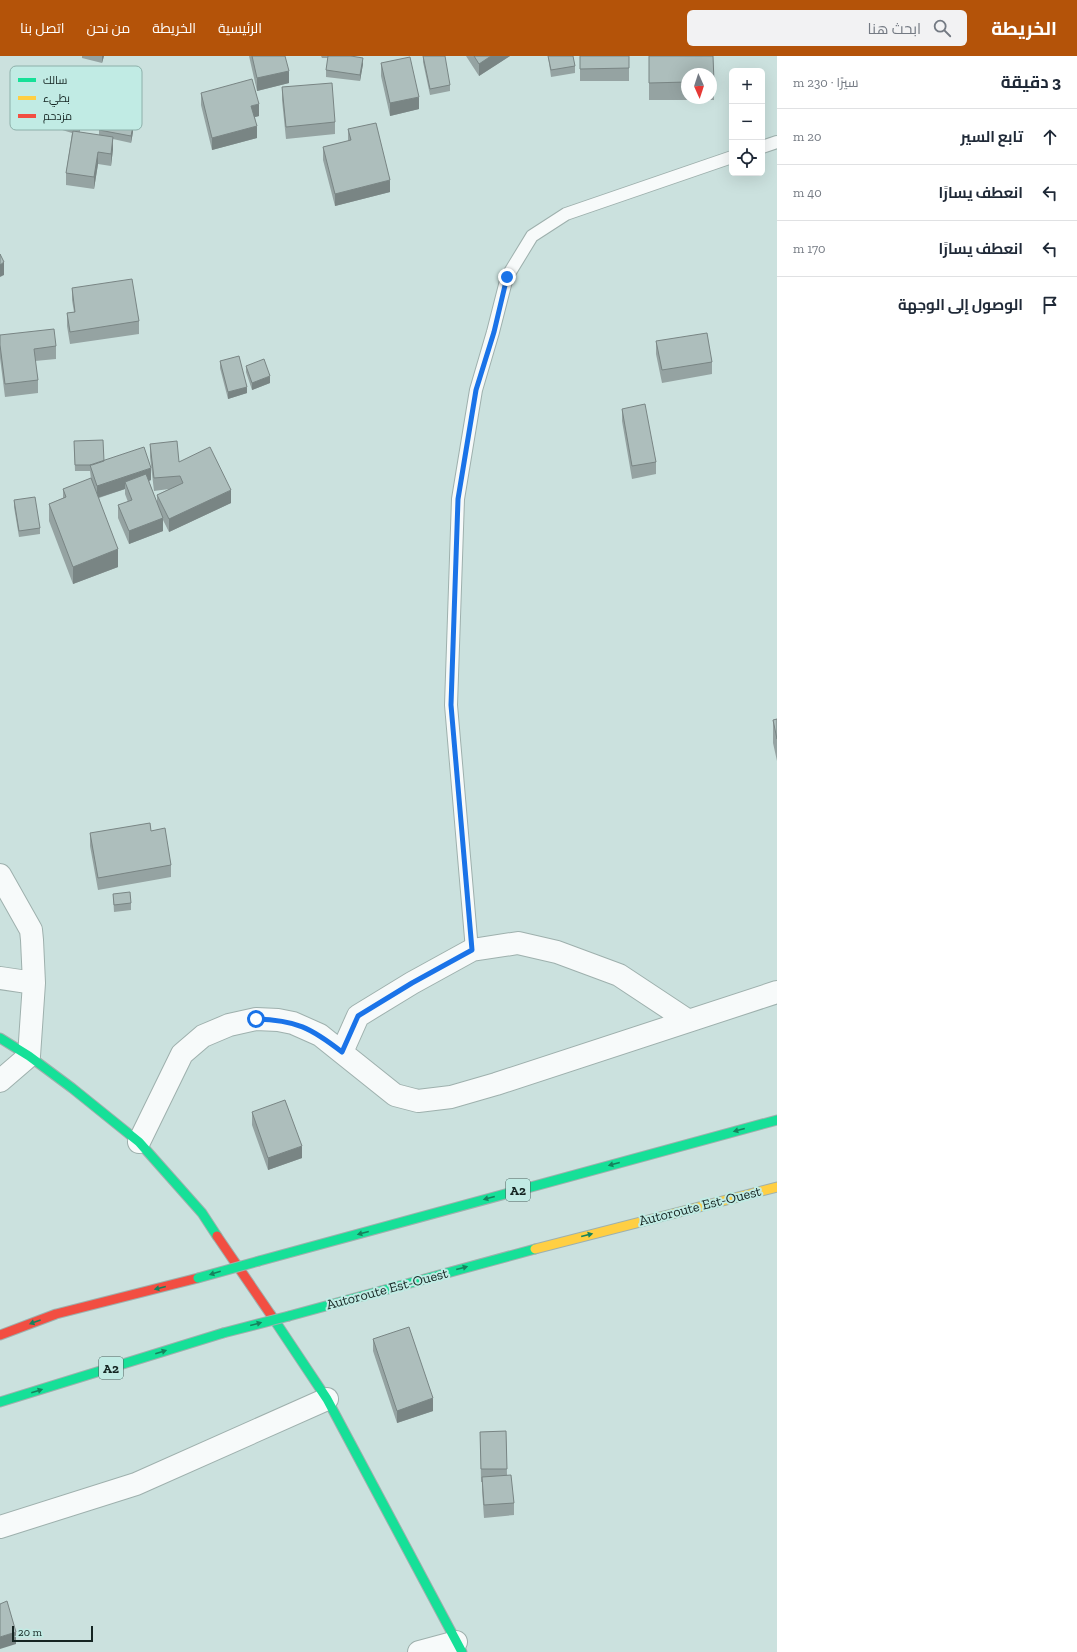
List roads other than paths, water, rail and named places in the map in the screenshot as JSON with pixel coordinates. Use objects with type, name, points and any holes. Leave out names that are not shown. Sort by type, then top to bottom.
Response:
[{"type":"main road","points":[[0,1038],[29,1056],[72,1088],[139,1142],[202,1213],[327,1399],[459,1647]]},
{"type":"main road","name":"A2","points":[[0,1335],[56,1314],[198,1278],[777,1120]]},
{"type":"main road","name":"Autoroute Est-Ouest","points":[[0,1402],[223,1333],[519,1253],[775,1187]]},
{"type":"street","points":[[0,875],[31,930],[34,983],[29,1056],[0,1081]]},
{"type":"street","points":[[342,1052],[358,1016],[412,983],[472,950],[518,943],[557,952],[619,975],[687,1020]]},
{"type":"street","points":[[0,978],[34,983]]},
{"type":"street","points":[[139,1142],[182,1054],[203,1036],[229,1025],[256,1019],[278,1020],[293,1023],[320,1035],[395,1095],[418,1101],[451,1097],[496,1084],[687,1020],[777,992]]},
{"type":"street","points":[[0,1527],[136,1484],[327,1399]]},
{"type":"street","points":[[419,1652],[459,1647]]},
{"type":"lane","points":[[765,146],[777,142]]},
{"type":"lane","points":[[472,950],[451,705],[458,499],[476,390],[494,332],[507,277],[532,236],[566,214],[729,158]]}]
